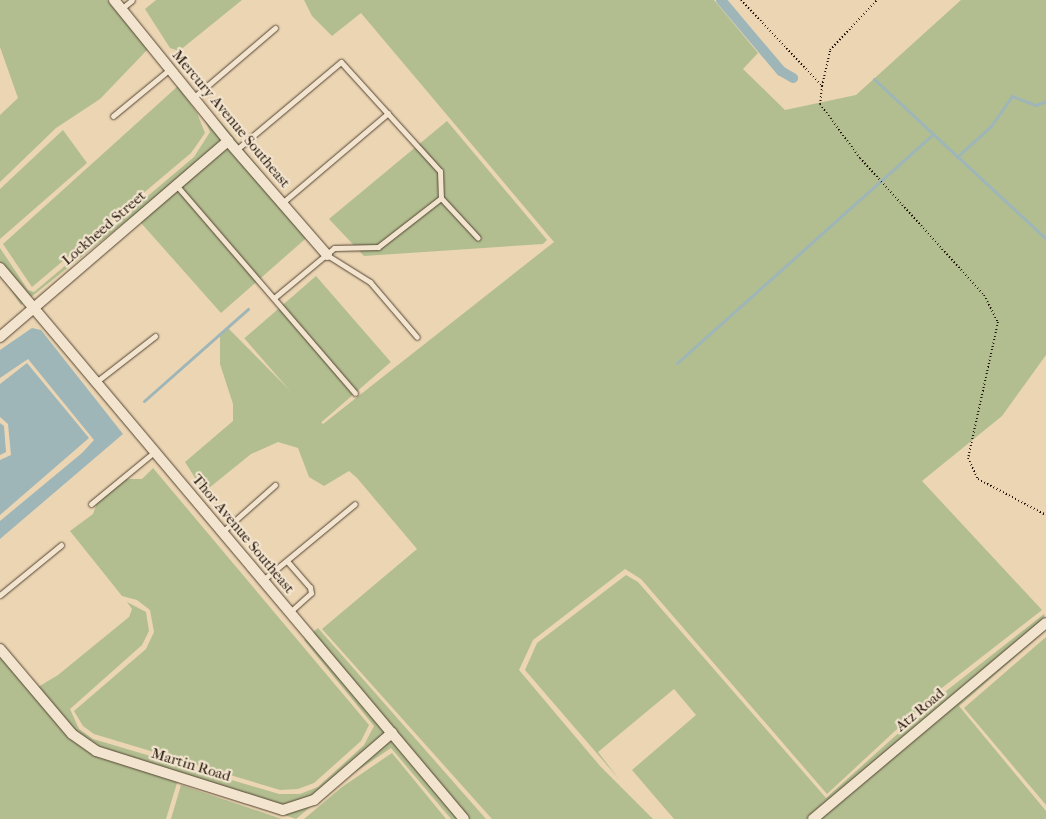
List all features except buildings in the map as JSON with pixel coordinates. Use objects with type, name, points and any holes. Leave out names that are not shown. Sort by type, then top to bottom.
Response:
[{"type":"street","name":"Mercury Avenue Southeast","points":[[114,0],[228,142],[327,255]]},
{"type":"street","name":"Lockheed Street","points":[[0,338],[228,142]]},
{"type":"street","name":"Thor Avenue Southeast","points":[[0,268],[464,819]]},
{"type":"street","name":"Atz Road","points":[[813,819],[1046,624]]},
{"type":"street","name":"Martin Road","points":[[0,649],[72,734],[96,751],[284,810],[314,800],[392,733]]},
{"type":"lane","points":[[121,9],[132,0]]},
{"type":"lane","points":[[193,98],[275,28]]},
{"type":"lane","points":[[236,150],[341,62],[440,170],[441,198],[478,238]]},
{"type":"lane","points":[[114,116],[170,69]]},
{"type":"lane","points":[[282,203],[388,113]]},
{"type":"lane","points":[[177,186],[355,393]]},
{"type":"lane","points":[[274,298],[334,248],[378,247],[441,198]]},
{"type":"lane","points":[[327,255],[370,282],[417,337]]},
{"type":"lane","points":[[96,383],[155,336]]},
{"type":"lane","points":[[91,504],[154,452]]},
{"type":"lane","points":[[222,533],[276,485]]},
{"type":"lane","points":[[263,581],[355,504]]},
{"type":"lane","points":[[0,595],[61,545]]},
{"type":"lane","points":[[287,560],[310,587],[311,593],[290,612]]},
{"type":"path","points":[[741,0],[822,86]]},
{"type":"path","points":[[877,0],[830,50],[820,104],[883,185],[984,295],[998,322],[968,458],[978,479],[1046,515]]},
{"type":"green space","points":[[0,0],[107,0],[148,49],[100,99],[56,128],[0,182],[0,115],[18,98],[0,47]]},
{"type":"green space","points":[[156,0],[242,0],[179,51],[170,48],[145,9]]},
{"type":"green space","points":[[304,0],[714,0],[758,53],[743,69],[785,110],[856,95],[961,0],[1046,0],[1046,355],[1002,416],[922,481],[1042,610],[938,691],[827,794],[641,579],[625,569],[533,640],[519,670],[600,766],[653,819],[492,819],[322,629],[417,549],[357,478],[349,471],[324,486],[309,477],[298,448],[278,442],[251,454],[204,492],[185,462],[233,421],[233,404],[220,364],[220,335],[228,328],[323,424],[554,242],[361,13],[332,36],[312,16]]},
{"type":"green space","points":[[184,85],[226,128],[312,233],[221,313],[134,215],[21,305],[0,274],[0,248],[28,290],[34,292],[194,157],[210,132],[201,111]]},
{"type":"green space","points":[[178,86],[197,113],[205,133],[191,153],[32,287],[3,244]]},
{"type":"green space","points":[[447,121],[547,240],[543,244],[364,256],[329,219]]},
{"type":"green space","points":[[63,130],[87,163],[0,239],[0,189]]},
{"type":"green space","points":[[316,276],[391,362],[319,424],[244,338]]},
{"type":"green space","points":[[153,468],[369,725],[361,741],[314,783],[298,789],[280,790],[94,734],[83,726],[74,711],[146,649],[154,632],[150,610],[137,600],[122,596],[70,531],[93,514],[100,494],[124,479],[142,479]]},
{"type":"green space","points":[[626,575],[638,582],[826,798],[941,695],[1044,614],[1046,630],[959,706],[1046,811],[1046,819],[674,819],[632,770],[696,715],[674,689],[598,752],[619,779],[525,670],[537,643]]},
{"type":"green space","points":[[127,602],[146,612],[149,631],[142,645],[70,709],[79,729],[93,739],[279,794],[300,794],[318,787],[364,745],[374,726],[304,640],[318,628],[486,819],[451,819],[391,748],[339,783],[296,819],[182,780],[177,783],[166,819],[0,819],[0,653],[33,690],[58,675],[129,617],[132,609]]},
{"type":"green space","points":[[1046,637],[1046,805],[964,708]]},
{"type":"green space","points":[[392,753],[446,819],[304,819],[342,787]]},
{"type":"green space","points":[[181,785],[282,819],[171,819]]},
{"type":"water","points":[[32,328],[41,330],[123,434],[0,539],[0,521],[82,453],[94,440],[28,359],[0,378],[0,350]]},
{"type":"water","points":[[27,363],[89,438],[0,515],[0,460],[11,455],[8,424],[0,417],[0,384]]},
{"type":"water","points":[[0,423],[4,426],[6,452],[0,455]]},
{"type":"waterway","points":[[721,0],[781,71],[793,78]]},
{"type":"waterway","points":[[874,79],[1046,239]]},
{"type":"waterway","points":[[957,157],[991,126],[1012,96],[1036,105],[1046,101]]},
{"type":"waterway","points":[[677,363],[933,134]]},
{"type":"waterway","points":[[144,401],[248,309]]}]
